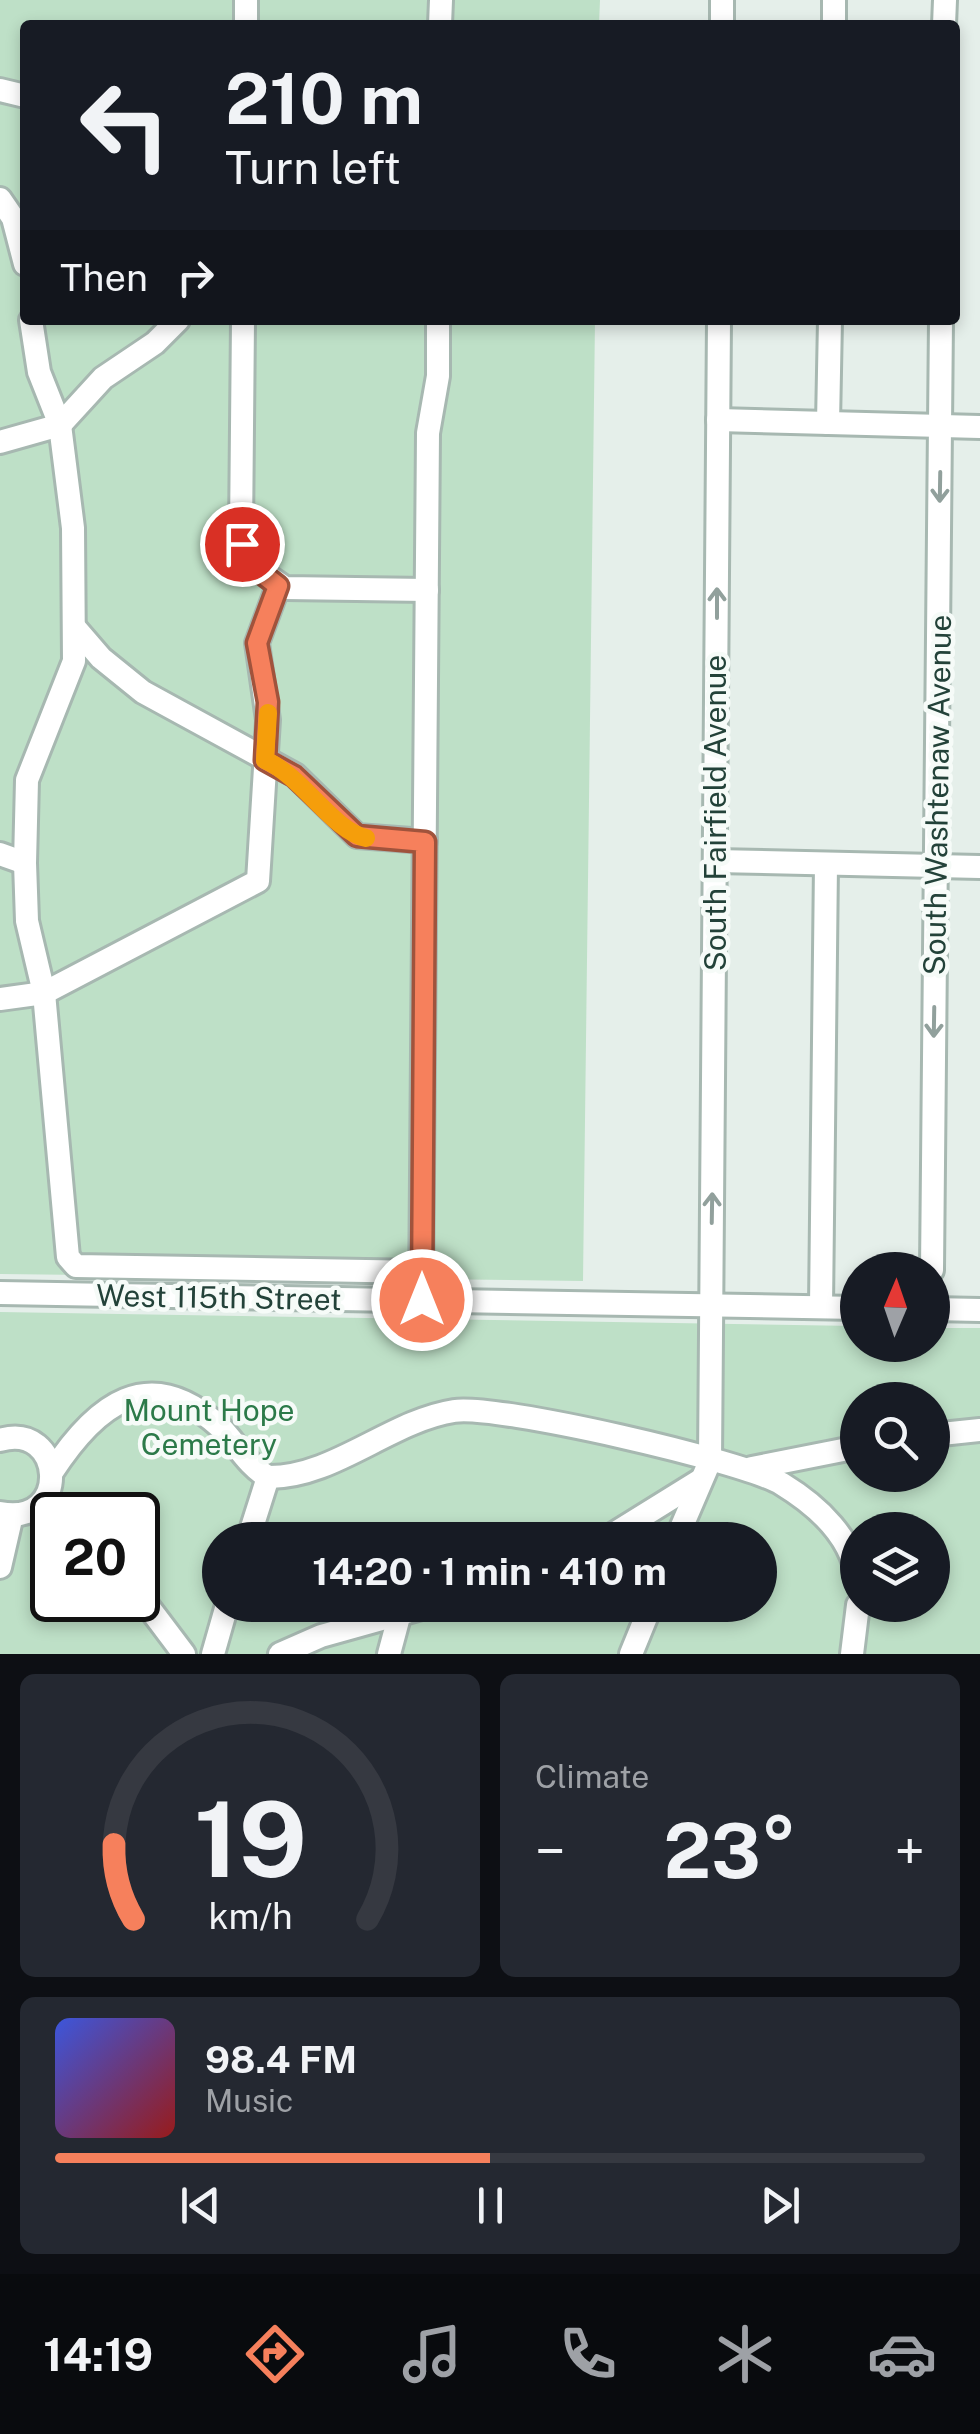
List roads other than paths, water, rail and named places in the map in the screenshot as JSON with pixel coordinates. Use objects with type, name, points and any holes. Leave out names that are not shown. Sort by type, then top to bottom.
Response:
[{"type":"street","points":[[0,199],[20,242]]},
{"type":"street","points":[[32,325],[39,372],[60,425],[71,502],[76,629],[69,682],[40,738],[27,780],[25,862],[27,921],[44,993],[66,1249],[71,1263],[422,1272]]},
{"type":"street","points":[[0,442],[60,425],[104,378],[155,343],[173,325]]},
{"type":"street","points":[[244,325],[242,544],[246,561],[278,586],[427,590]]},
{"type":"street","points":[[422,1300],[428,433],[438,376],[438,325]]},
{"type":"street","name":"South Fairfield Avenue","points":[[704,1471],[711,1305],[719,325]]},
{"type":"street","points":[[828,423],[830,325]]},
{"type":"street","name":"South Washtenaw Avenue","points":[[932,1252],[941,325]]},
{"type":"street","points":[[718,420],[980,426]]},
{"type":"street","points":[[0,999],[44,993],[258,881],[268,702],[257,643],[278,586]]},
{"type":"street","points":[[76,629],[100,658],[143,692],[294,776],[357,836],[425,842]]},
{"type":"street","points":[[0,854],[25,862]]},
{"type":"street","points":[[715,862],[980,867]]},
{"type":"street","points":[[821,1307],[826,864]]},
{"type":"street","name":"West 115th Street","points":[[0,1293],[840,1308]]},
{"type":"street","points":[[950,1309],[980,1310]]},
{"type":"street","points":[[50,1492],[52,1472],[91,1419],[106,1407],[143,1394],[181,1401],[199,1410],[268,1477]]},
{"type":"street","points":[[268,1477],[302,1472],[438,1415],[472,1410],[550,1422],[704,1471],[752,1468],[840,1451]]},
{"type":"street","points":[[950,1433],[980,1430]]},
{"type":"street","points":[[0,1440],[21,1438],[32,1442],[42,1450],[52,1472]]},
{"type":"street","points":[[752,1468],[811,1505],[840,1536]]},
{"type":"street","points":[[630,1522],[704,1471]]},
{"type":"street","points":[[683,1522],[704,1471]]},
{"type":"street","points":[[254,1522],[268,1477]]},
{"type":"street","points":[[1,1570],[6,1514]]},
{"type":"street","points":[[160,1622],[184,1654]]},
{"type":"street","points":[[213,1654],[222,1622]]},
{"type":"street","points":[[280,1654],[321,1636],[371,1622]]},
{"type":"street","points":[[388,1654],[398,1622]]},
{"type":"street","points":[[632,1654],[644,1622]]},
{"type":"street","points":[[852,1654],[856,1622]]},
{"type":"park label","name":"Mount Hope Cemetery","points":[[209,1427]]}]
